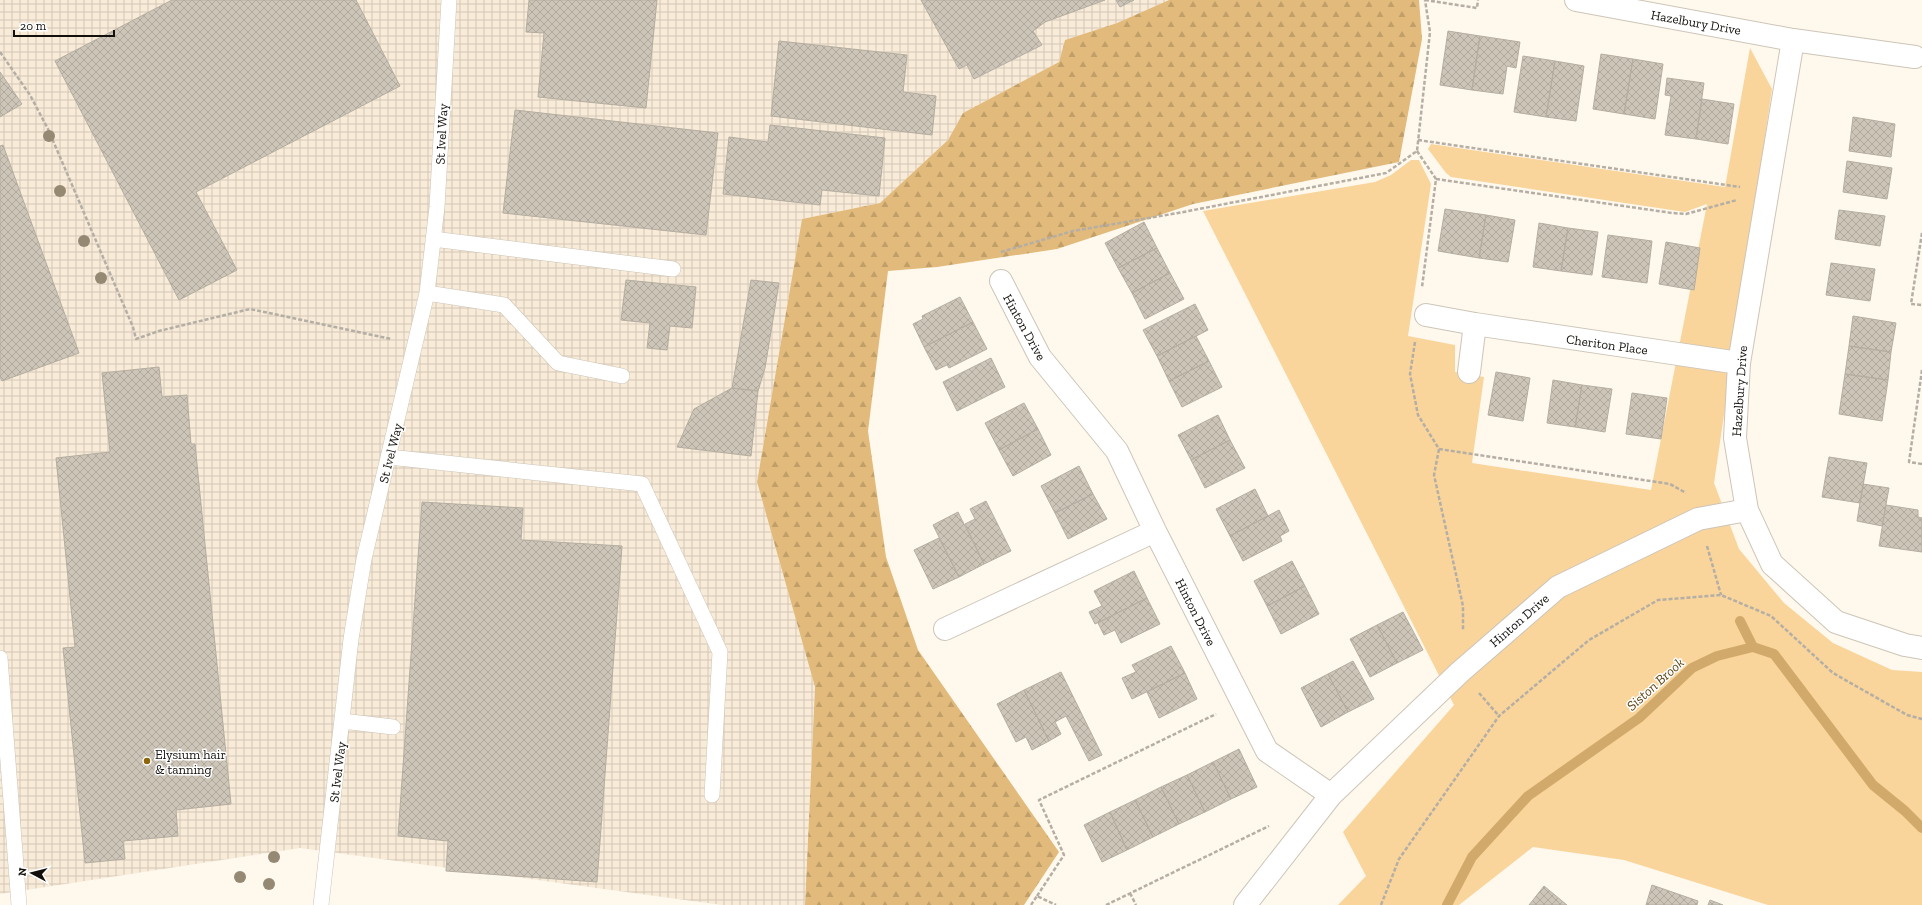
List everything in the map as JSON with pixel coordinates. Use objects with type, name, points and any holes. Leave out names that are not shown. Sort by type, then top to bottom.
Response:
[{"type":"street","name":"Hazelbury Drive","points":[[1576,0],[1793,40],[1915,57]]},
{"type":"street","name":"Hazelbury Drive","points":[[1793,40],[1739,363],[1735,438],[1747,510],[1772,564],[1836,622],[1905,645],[1922,648]]},
{"type":"street","name":"Hinton Drive","points":[[1001,281],[1040,357],[1117,450],[1155,531],[1267,751],[1331,795]]},
{"type":"street","name":"Cheriton Place","points":[[1426,315],[1475,324],[1739,363]]},
{"type":"street","points":[[1469,372],[1475,324]]},
{"type":"street","name":"Hinton Drive","points":[[1245,905],[1331,795],[1460,672],[1558,587],[1698,519],[1747,510]]},
{"type":"street","points":[[945,629],[1155,531]]},
{"type":"lane","name":"St Ivel Way","points":[[321,905],[351,639],[364,559],[427,293],[437,207],[449,0]]},
{"type":"lane","points":[[433,239],[673,269]]},
{"type":"lane","points":[[427,293],[504,305],[558,363],[622,376]]},
{"type":"lane","points":[[389,457],[642,484],[720,652],[712,796]]},
{"type":"lane","points":[[0,658],[4,767],[19,905]]},
{"type":"lane","points":[[342,721],[393,727]]},
{"type":"path","points":[[1001,281],[996,253],[1073,231],[1386,173],[1417,151],[1430,32],[1425,0],[1477,8],[1478,0]]},
{"type":"path","points":[[0,52],[30,95],[48,129],[133,327],[136,339],[250,309],[416,344]]},
{"type":"path","points":[[1418,140],[1767,191]]},
{"type":"path","points":[[1436,179],[1686,214],[1767,191]]},
{"type":"path","points":[[1922,233],[1911,304],[1922,305]]},
{"type":"path","points":[[1922,370],[1909,462],[1922,464]]},
{"type":"path","points":[[1439,449],[1434,474],[1463,606],[1460,672],[1499,716]]},
{"type":"path","points":[[1698,519],[1721,595]]},
{"type":"path","points":[[1381,905],[1399,859],[1499,716],[1589,640],[1658,600],[1721,595],[1771,616],[1833,674],[1907,715],[1922,719]]},
{"type":"path","points":[[1031,905],[1064,855],[1039,800],[1242,701]]},
{"type":"path","points":[[1106,905],[1274,823]]},
{"type":"path","points":[[1130,893],[1136,905]]},
{"type":"path","points":[[1037,896],[1056,905]]},
{"type":"shaded area","points":[[0,0],[1169,0],[1117,23],[1065,40],[1059,62],[963,113],[948,140],[880,203],[802,219],[757,482],[815,687],[805,905],[722,905],[300,848],[0,894]]},
{"type":"shaded area","points":[[1750,48],[1772,89],[1714,483],[1739,549],[1784,603],[1833,643],[1892,670],[1922,672],[1922,905],[1768,905],[1624,860],[1533,847],[1459,905],[1338,905],[1366,876],[1343,832],[1454,705],[1203,211],[1375,182],[1391,175],[1411,160],[1419,160],[1431,184],[1408,336],[1455,345],[1455,372],[1484,377],[1472,463],[1651,490],[1707,204],[1685,212],[1451,177],[1446,173],[1428,149],[1431,144],[1725,187]]},
{"type":"green space","points":[[1169,0],[1419,0],[1422,39],[1399,162],[1193,204],[1057,249],[937,267],[888,271],[868,431],[886,557],[918,650],[1059,852],[1024,905],[805,905],[815,687],[757,482],[802,219],[880,203],[948,140],[963,113],[1059,62],[1065,40],[1117,23]]},
{"type":"building","points":[[172,0],[356,0],[400,86],[196,192],[237,270],[179,300],[55,61]]},
{"type":"building","points":[[529,0],[657,0],[646,108],[538,97],[544,33],[526,32]]},
{"type":"building","points":[[921,0],[1105,0],[1045,22],[1033,31],[1042,45],[974,79],[967,65],[959,69]]},
{"type":"building","points":[[1116,0],[1134,0],[1120,7]]},
{"type":"building","points":[[1448,31],[1480,36],[1472,90],[1440,85]]},
{"type":"building","points":[[1480,36],[1520,42],[1516,68],[1507,66],[1503,94],[1472,90]]},
{"type":"building","points":[[779,41],[907,55],[903,92],[936,96],[932,135],[771,116]]},
{"type":"building","points":[[1601,54],[1633,59],[1624,114],[1593,109]]},
{"type":"building","points":[[1523,56],[1555,61],[1546,117],[1514,112]]},
{"type":"building","points":[[1633,59],[1663,64],[1655,119],[1624,114]]},
{"type":"building","points":[[1555,61],[1584,66],[1576,121],[1546,117]]},
{"type":"building","points":[[0,72],[22,104],[0,117]]},
{"type":"building","points":[[1667,78],[1704,83],[1696,139],[1665,135],[1671,96],[1665,95]]},
{"type":"building","points":[[1702,99],[1734,104],[1728,144],[1696,139]]},
{"type":"building","points":[[515,110],[718,133],[706,235],[503,213]]},
{"type":"building","points":[[1853,117],[1895,124],[1891,157],[1849,151]]},
{"type":"building","points":[[770,125],[885,138],[879,196],[822,190],[820,205],[723,194],[729,137],[768,142]]},
{"type":"building","points":[[3,145],[79,353],[2,381],[0,377],[0,146]]},
{"type":"building","points":[[1847,161],[1892,168],[1887,199],[1843,192]]},
{"type":"building","points":[[1445,209],[1486,215],[1479,258],[1438,251]]},
{"type":"building","points":[[1839,210],[1885,216],[1880,246],[1835,239]]},
{"type":"building","points":[[1486,215],[1515,220],[1508,262],[1479,258]]},
{"type":"building","points":[[1144,222],[1157,248],[1118,268],[1105,243]]},
{"type":"building","points":[[1539,223],[1568,228],[1561,271],[1533,267]]},
{"type":"building","points":[[1568,228],[1598,232],[1592,275],[1561,271]]},
{"type":"building","points":[[1608,235],[1652,241],[1647,283],[1602,277]]},
{"type":"building","points":[[1666,242],[1700,248],[1694,290],[1659,284]]},
{"type":"building","points":[[1157,248],[1170,273],[1132,293],[1118,268]]},
{"type":"building","points":[[1831,263],[1875,269],[1870,301],[1826,295]]},
{"type":"building","points":[[1170,273],[1184,299],[1145,319],[1132,293]]},
{"type":"building","points":[[626,280],[696,287],[692,328],[670,326],[667,350],[647,348],[650,323],[621,320]]},
{"type":"building","points":[[751,280],[779,283],[765,368],[758,391],[732,388]]},
{"type":"building","points":[[960,297],[973,322],[924,347],[913,324],[923,319],[922,316]]},
{"type":"building","points":[[1195,304],[1208,330],[1157,356],[1143,330]]},
{"type":"building","points":[[1853,316],[1896,323],[1891,352],[1849,346]]},
{"type":"building","points":[[973,322],[987,349],[949,368],[947,365],[936,370],[924,347]]},
{"type":"building","points":[[1196,336],[1209,361],[1169,381],[1157,356]]},
{"type":"building","points":[[1849,346],[1891,352],[1888,380],[1845,374]]},
{"type":"building","points":[[991,358],[1005,387],[957,411],[943,382]]},
{"type":"building","points":[[1209,361],[1222,387],[1182,407],[1169,381]]},
{"type":"building","points":[[159,367],[162,397],[187,395],[191,444],[195,444],[231,804],[176,810],[178,836],[123,841],[125,859],[85,863],[63,648],[75,647],[56,458],[110,452],[102,373]]},
{"type":"building","points":[[1496,372],[1530,378],[1523,421],[1488,415]]},
{"type":"building","points":[[1845,374],[1888,380],[1882,421],[1839,414]]},
{"type":"building","points":[[1553,380],[1582,385],[1575,427],[1547,423]]},
{"type":"building","points":[[1582,385],[1612,389],[1605,432],[1575,427]]},
{"type":"building","points":[[732,388],[758,391],[751,456],[677,447],[694,409]]},
{"type":"building","points":[[1632,393],[1667,398],[1661,439],[1626,434]]},
{"type":"building","points":[[1024,403],[1038,429],[999,450],[985,423]]},
{"type":"building","points":[[1218,415],[1230,440],[1191,460],[1178,435]]},
{"type":"building","points":[[1038,429],[1051,455],[1013,476],[999,450]]},
{"type":"building","points":[[1230,440],[1245,468],[1205,488],[1191,460]]},
{"type":"building","points":[[1829,457],[1867,463],[1860,503],[1822,497]]},
{"type":"building","points":[[1079,466],[1093,494],[1055,513],[1041,486]]},
{"type":"building","points":[[1863,484],[1889,488],[1882,526],[1857,521]]},
{"type":"building","points":[[1255,489],[1268,516],[1230,536],[1216,509]]},
{"type":"building","points":[[1093,494],[1107,519],[1068,539],[1055,513]]},
{"type":"building","points":[[986,501],[1011,551],[984,564],[965,524],[975,519],[970,509]]},
{"type":"building","points":[[422,502],[523,508],[521,540],[622,546],[597,882],[446,871],[448,841],[398,836]]},
{"type":"building","points":[[1886,505],[1918,510],[1918,517],[1922,518],[1922,552],[1879,546]]},
{"type":"building","points":[[1279,510],[1289,531],[1280,536],[1282,541],[1243,561],[1230,536]]},
{"type":"building","points":[[958,512],[984,564],[959,577],[933,525]]},
{"type":"building","points":[[939,538],[959,577],[933,589],[914,550]]},
{"type":"building","points":[[1292,561],[1305,586],[1267,606],[1254,581]]},
{"type":"building","points":[[1134,571],[1147,598],[1095,624],[1089,612],[1102,606],[1094,591]]},
{"type":"building","points":[[1305,586],[1319,614],[1281,634],[1267,606]]},
{"type":"building","points":[[1147,598],[1160,624],[1121,643],[1115,630],[1104,635],[1098,623]]},
{"type":"building","points":[[1403,612],[1423,650],[1397,663],[1377,625]]},
{"type":"building","points":[[1377,625],[1397,663],[1370,677],[1350,639]]},
{"type":"building","points":[[1171,646],[1185,673],[1132,699],[1122,678],[1136,672],[1132,665]]},
{"type":"building","points":[[1353,661],[1374,699],[1348,712],[1328,674]]},
{"type":"building","points":[[1061,672],[1102,755],[1089,761],[1066,716],[1055,722],[1061,734],[1049,741],[1024,690]]},
{"type":"building","points":[[1185,673],[1197,699],[1159,718],[1147,692]]},
{"type":"building","points":[[1328,674],[1348,712],[1321,727],[1301,688]]},
{"type":"building","points":[[1024,690],[1049,741],[1032,750],[1026,737],[1016,742],[997,704]]},
{"type":"building","points":[[1239,749],[1257,787],[1231,799],[1213,762]]},
{"type":"building","points":[[1213,762],[1231,799],[1205,812],[1187,775]]},
{"type":"building","points":[[1187,775],[1205,812],[1179,824],[1161,787]]},
{"type":"building","points":[[1161,787],[1179,824],[1153,837],[1135,800]]},
{"type":"building","points":[[1135,800],[1153,837],[1127,850],[1110,812]]},
{"type":"building","points":[[1110,812],[1127,850],[1102,862],[1084,825]]},
{"type":"building","points":[[1652,885],[1698,901],[1697,905],[1646,905]]},
{"type":"building","points":[[1544,886],[1567,905],[1529,905]]},
{"type":"building","points":[[1710,900],[1723,905],[1708,905]]},
{"type":"waterway","points":[[1740,621],[1753,647]]},
{"type":"waterway","name":"Siston Brook","points":[[1447,905],[1472,857],[1528,796],[1639,718],[1692,668],[1717,656],[1753,647],[1774,654],[1873,785],[1905,811],[1922,828]]},
{"type":"place","name":"Elysium hair & tanning","points":[[147,761]]}]
